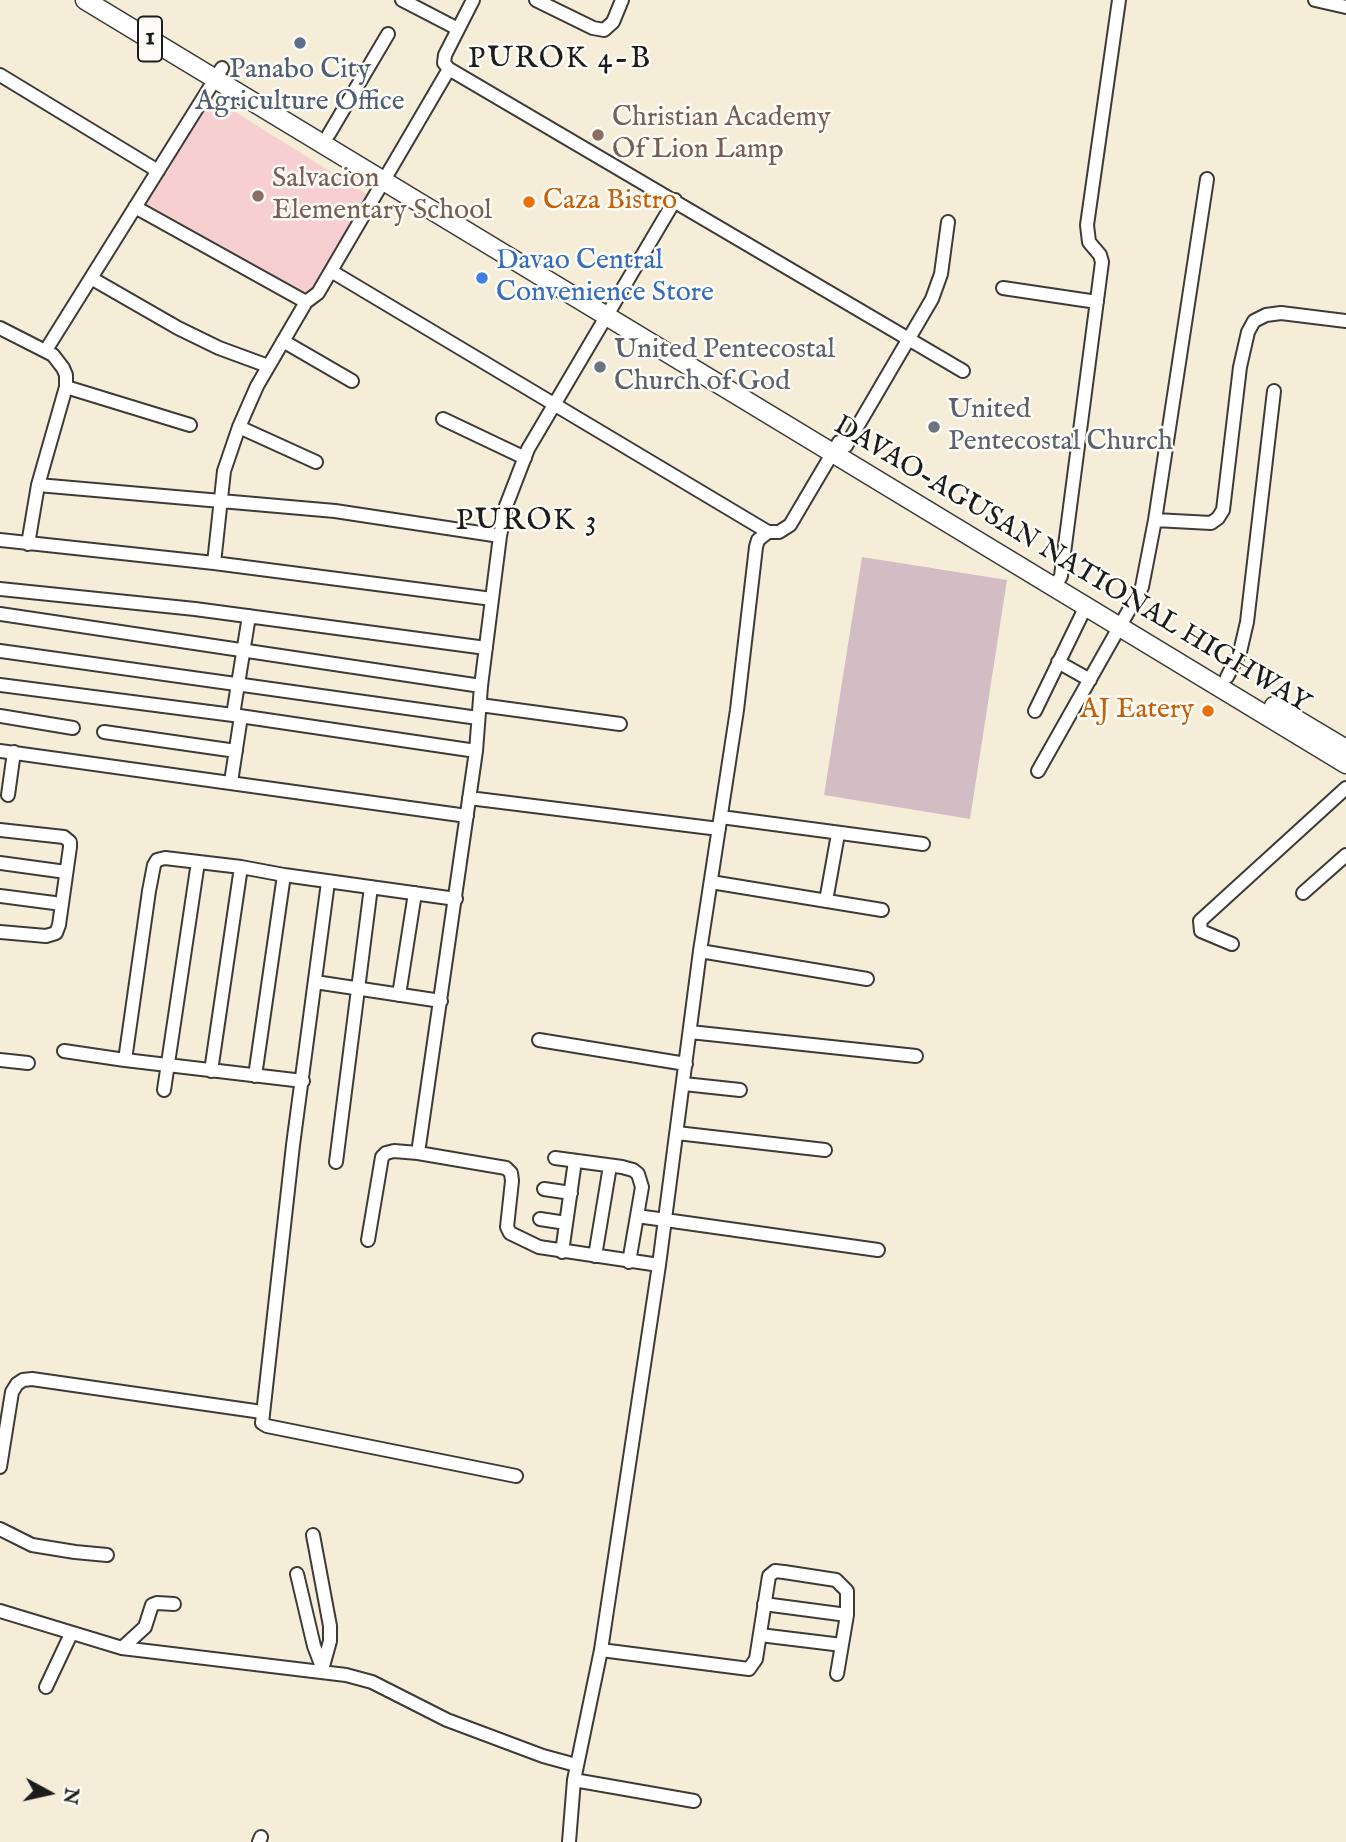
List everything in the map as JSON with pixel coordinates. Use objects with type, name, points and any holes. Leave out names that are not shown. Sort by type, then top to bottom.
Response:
[{"type":"highway","name":"DAVAO-AGUSAN NATIONAL HIGHWAY","points":[[85,0],[140,26],[839,447],[1254,701],[1346,764]]},
{"type":"highway","name":"DAVAO-AGUSAN NATIONAL HIGHWAY","points":[[108,0],[140,26]]},
{"type":"highway","name":"DAVAO-AGUSAN NATIONAL HIGHWAY","points":[[300,123],[330,134],[387,175]]},
{"type":"highway","name":"DAVAO-AGUSAN NATIONAL HIGHWAY","points":[[1058,582],[1086,606],[1124,622],[1227,677],[1254,701],[1346,749]]},
{"type":"street","points":[[401,0],[458,30]]},
{"type":"street","points":[[473,0],[445,55],[444,63],[449,69],[962,371]]},
{"type":"street","points":[[536,0],[593,28],[604,30],[613,22],[622,0]]},
{"type":"street","points":[[1058,582],[1102,262],[1100,255],[1089,242],[1087,225],[1119,0]]},
{"type":"street","points":[[1323,1],[1346,7]]},
{"type":"street","points":[[330,134],[388,34]]},
{"type":"street","points":[[214,563],[224,471],[257,386],[306,302],[318,293],[449,69]]},
{"type":"street","points":[[46,350],[218,74]]},
{"type":"street","points":[[0,75],[158,171]]},
{"type":"street","points":[[1038,771],[1142,587],[1155,520],[1208,179]]},
{"type":"street","points":[[418,1153],[456,899],[500,536],[506,506],[525,458],[554,404],[675,200]]},
{"type":"street","points":[[135,207],[306,302]]},
{"type":"street","points":[[569,1842],[573,1780],[601,1650],[659,1265],[700,951],[737,710],[756,547],[758,540],[768,532],[785,530],[790,525],[908,341],[937,287],[948,222]]},
{"type":"street","points":[[331,271],[768,532]]},
{"type":"street","points":[[91,278],[178,328],[219,348],[268,366]]},
{"type":"street","points":[[1003,288],[1097,302]]},
{"type":"street","points":[[1155,520],[1211,523],[1223,510],[1240,367],[1248,332],[1254,321],[1266,315],[1281,313],[1346,321]]},
{"type":"street","points":[[0,328],[46,350],[64,368],[66,387],[38,485],[28,544]]},
{"type":"street","points":[[283,341],[352,381]]},
{"type":"street","points":[[66,387],[190,425]]},
{"type":"street","points":[[1227,677],[1240,652],[1247,622],[1273,391]]},
{"type":"street","points":[[443,419],[525,458]]},
{"type":"street","points":[[239,427],[316,462]]},
{"type":"street","points":[[38,485],[335,512],[500,536]]},
{"type":"street","points":[[0,540],[214,563],[492,599]]},
{"type":"street","points":[[0,589],[195,608],[486,648]]},
{"type":"street","points":[[1035,711],[1086,606]]},
{"type":"street","points":[[0,614],[481,686]]},
{"type":"street","points":[[231,782],[236,751],[238,683],[249,616]]},
{"type":"street","points":[[0,651],[238,683],[479,711],[620,724]]},
{"type":"street","points":[[1058,662],[1090,680]]},
{"type":"street","points":[[0,685],[476,751]]},
{"type":"street","points":[[0,716],[74,728]]},
{"type":"street","points":[[104,732],[236,751]]},
{"type":"street","points":[[0,751],[467,816]]},
{"type":"street","points":[[8,795],[14,752]]},
{"type":"street","points":[[1232,944],[1201,931],[1200,921],[1346,788]]},
{"type":"street","points":[[469,798],[923,844]]},
{"type":"street","points":[[0,830],[67,839],[70,847],[58,930],[53,935],[0,932]]},
{"type":"street","points":[[826,901],[838,834]]},
{"type":"street","points":[[1303,893],[1346,855]]},
{"type":"street","points":[[125,1060],[154,865],[161,858],[242,867],[328,882],[456,899]]},
{"type":"street","points":[[164,1090],[198,862]]},
{"type":"street","points":[[0,863],[66,872]]},
{"type":"street","points":[[211,1071],[242,867]]},
{"type":"street","points":[[255,1076],[284,875]]},
{"type":"street","points":[[328,882],[262,1423],[516,1476]]},
{"type":"street","points":[[711,882],[882,910]]},
{"type":"street","points":[[336,1162],[371,887]]},
{"type":"street","points":[[399,995],[415,893]]},
{"type":"street","points":[[0,896],[62,904]]},
{"type":"street","points":[[700,951],[867,979]]},
{"type":"street","points":[[315,982],[440,1001]]},
{"type":"street","points":[[690,1032],[916,1056]]},
{"type":"street","points":[[539,1040],[686,1065]]},
{"type":"street","points":[[64,1051],[303,1081]]},
{"type":"street","points":[[0,1060],[28,1063]]},
{"type":"street","points":[[684,1084],[740,1090]]},
{"type":"street","points":[[677,1133],[825,1150]]},
{"type":"street","points":[[368,1240],[382,1157],[394,1151],[418,1153],[506,1168],[511,1173],[512,1181],[508,1227],[510,1233],[539,1247],[659,1265]]},
{"type":"street","points":[[555,1158],[633,1170],[639,1174],[642,1187],[629,1262]]},
{"type":"street","points":[[562,1251],[575,1161]]},
{"type":"street","points":[[595,1256],[610,1166]]},
{"type":"street","points":[[544,1189],[571,1193]]},
{"type":"street","points":[[637,1216],[878,1250]]},
{"type":"street","points":[[540,1219],[566,1223]]},
{"type":"street","points":[[0,1467],[12,1392],[23,1380],[32,1379],[262,1412]]},
{"type":"street","points":[[0,1529],[32,1545],[107,1555]]},
{"type":"street","points":[[313,1535],[330,1626],[330,1641],[322,1669]]},
{"type":"street","points":[[601,1650],[749,1670],[756,1658],[761,1635],[769,1576],[775,1572],[785,1572],[836,1580],[844,1585],[849,1599],[837,1674]]},
{"type":"street","points":[[297,1574],[309,1628],[322,1669]]},
{"type":"street","points":[[121,1648],[145,1626],[152,1605],[174,1604]]},
{"type":"street","points":[[764,1604],[847,1615]]},
{"type":"street","points":[[0,1611],[121,1648],[190,1658],[322,1669],[372,1682],[447,1720],[520,1749],[576,1765]]},
{"type":"street","points":[[46,1687],[71,1634]]},
{"type":"street","points":[[761,1635],[842,1645]]},
{"type":"street","points":[[573,1780],[694,1801]]},
{"type":"shaded area","name":"Salvacion Elementary School","points":[[210,96],[371,197],[309,296],[146,209],[146,195]]},
{"type":"shaded area","points":[[862,557],[1007,580],[970,819],[824,795]]},
{"type":"place","name":"Panabo City Agriculture Office","points":[[300,43]]},
{"type":"place","name":"Christian Academy Of Lion Lamp","points":[[598,135]]},
{"type":"place","name":"Salvacion Elementary School","points":[[258,196]]},
{"type":"place","name":"Caza Bistro","points":[[529,202]]},
{"type":"place","name":"Davao Central Convenience Store","points":[[482,278]]},
{"type":"place","name":"United Pentecostal Church of God","points":[[600,367]]},
{"type":"place","name":"United Pentecostal Church","points":[[934,427]]},
{"type":"place","name":"AJ Eatery","points":[[1208,711]]},
{"type":"district","name":"PUROK 4-B","points":[[560,61]]},
{"type":"district","name":"PUROK 3","points":[[527,523]]}]
